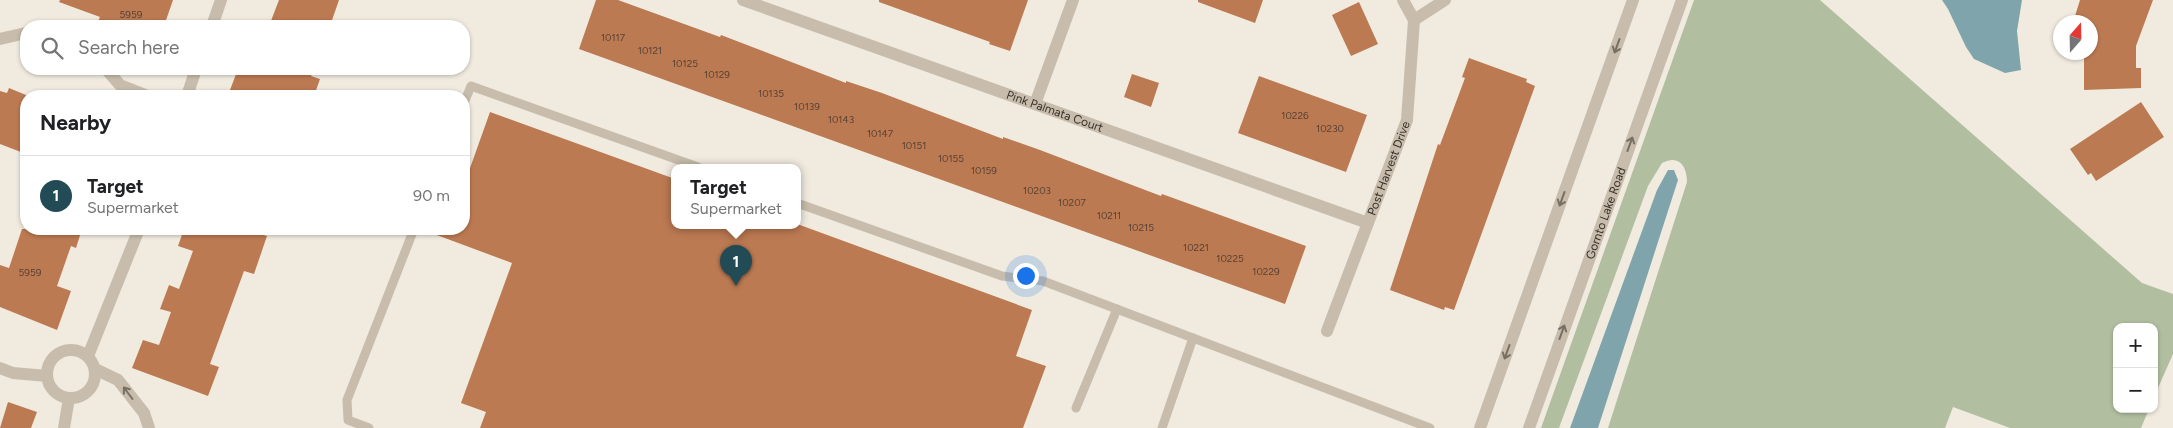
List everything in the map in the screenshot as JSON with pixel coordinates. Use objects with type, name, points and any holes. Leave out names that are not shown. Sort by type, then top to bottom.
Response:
[{"type":"street","points":[[214,20],[221,0]]},
{"type":"street","name":"Pink Palmata Court","points":[[743,0],[1368,223]]},
{"type":"street","points":[[1035,104],[1073,0]]},
{"type":"street","points":[[1403,0],[1414,20],[1445,0]]},
{"type":"street","points":[[1480,428],[1633,0]]},
{"type":"street","name":"Gornto Lake Road","points":[[1529,428],[1682,0]]},
{"type":"street","name":"Post Harvest Drive","points":[[1327,332],[1408,120],[1414,20]]},
{"type":"street","points":[[0,38],[20,34]]},
{"type":"street","points":[[111,75],[120,85],[133,90]]},
{"type":"street","points":[[189,90],[194,75]]},
{"type":"street","points":[[88,356],[137,235]]},
{"type":"street","points":[[72,349],[88,356],[95,369],[93,385],[89,392],[82,396],[69,398],[59,396],[53,391],[47,376],[50,360],[56,354],[72,349]]},
{"type":"street","points":[[0,368],[13,373],[47,376]]},
{"type":"street","points":[[95,369],[118,380],[144,413],[149,428]]},
{"type":"street","points":[[64,428],[69,398]]},
{"type":"lane","points":[[469,90],[470,86],[690,164]]},
{"type":"lane","points":[[801,204],[1002,276],[1043,281],[1430,428]]},
{"type":"lane","points":[[369,428],[348,420],[347,400],[412,235]]},
{"type":"lane","points":[[1076,408],[1117,309]]},
{"type":"lane","points":[[1162,428],[1193,338]]},
{"type":"green space","points":[[1694,0],[1820,0],[2142,283],[2173,294],[2173,354],[2158,388],[2158,323],[2113,323],[2113,413],[2147,413],[2141,428],[2010,428],[1953,407],[1945,428],[1608,428],[1687,182],[1687,176],[1681,163],[1673,160],[1668,161],[1662,163],[1648,186],[1559,428],[1541,428]]},
{"type":"water","points":[[1942,0],[2022,0],[2017,31],[2021,70],[2005,73],[1974,59]]},
{"type":"water","points":[[1668,170],[1674,170],[1678,180],[1598,428],[1570,428],[1657,190]]},
{"type":"building","points":[[60,0],[173,0],[166,20],[99,20],[100,17],[59,2]]},
{"type":"building","points":[[279,0],[339,0],[332,20],[271,20]]},
{"type":"building","points":[[596,0],[618,0],[720,37],[721,35],[846,83],[846,81],[882,93],[1003,139],[1003,137],[1161,196],[1162,194],[1306,246],[1285,304],[579,49]]},
{"type":"building","points":[[879,0],[1028,0],[1010,51],[879,2]]},
{"type":"building","points":[[1198,0],[1263,0],[1255,23],[1198,2]]},
{"type":"building","points":[[2080,0],[2153,0],[2136,46],[2136,68],[2141,68],[2141,88],[2084,90],[2084,60],[2098,60],[2098,15],[2075,15]]},
{"type":"building","points":[[1359,2],[1378,44],[1351,56],[1332,15]]},
{"type":"building","points":[[1469,58],[1527,79],[1526,82],[1535,86],[1454,310],[1445,307],[1444,310],[1390,290],[1438,144],[1440,145],[1465,78],[1462,77]]},
{"type":"building","points":[[1132,74],[1159,83],[1151,107],[1124,97]]},
{"type":"building","points":[[236,75],[311,75],[320,79],[316,90],[230,90]]},
{"type":"building","points":[[1259,76],[1367,115],[1346,172],[1238,133]]},
{"type":"building","points":[[9,88],[20,93],[20,152],[0,144],[0,91],[7,93]]},
{"type":"building","points":[[2141,102],[2164,137],[2096,181],[2091,173],[2088,175],[2070,149]]},
{"type":"building","points":[[490,112],[671,178],[671,229],[801,229],[801,225],[1032,310],[1016,356],[1046,366],[1023,428],[480,428],[486,412],[461,403],[512,263],[437,235],[470,235],[470,168]]},
{"type":"building","points":[[20,235],[80,235],[76,248],[71,246],[57,286],[71,291],[57,330],[0,307],[0,265],[9,268]]},
{"type":"building","points":[[182,235],[267,236],[254,274],[244,271],[210,364],[219,367],[208,396],[132,368],[143,340],[159,345],[171,312],[160,309],[169,285],[179,289],[193,251],[178,246]]},
{"type":"building","points":[[8,402],[37,412],[31,428],[0,428]]},
{"type":"place","name":"Target","points":[[736,286]]}]
